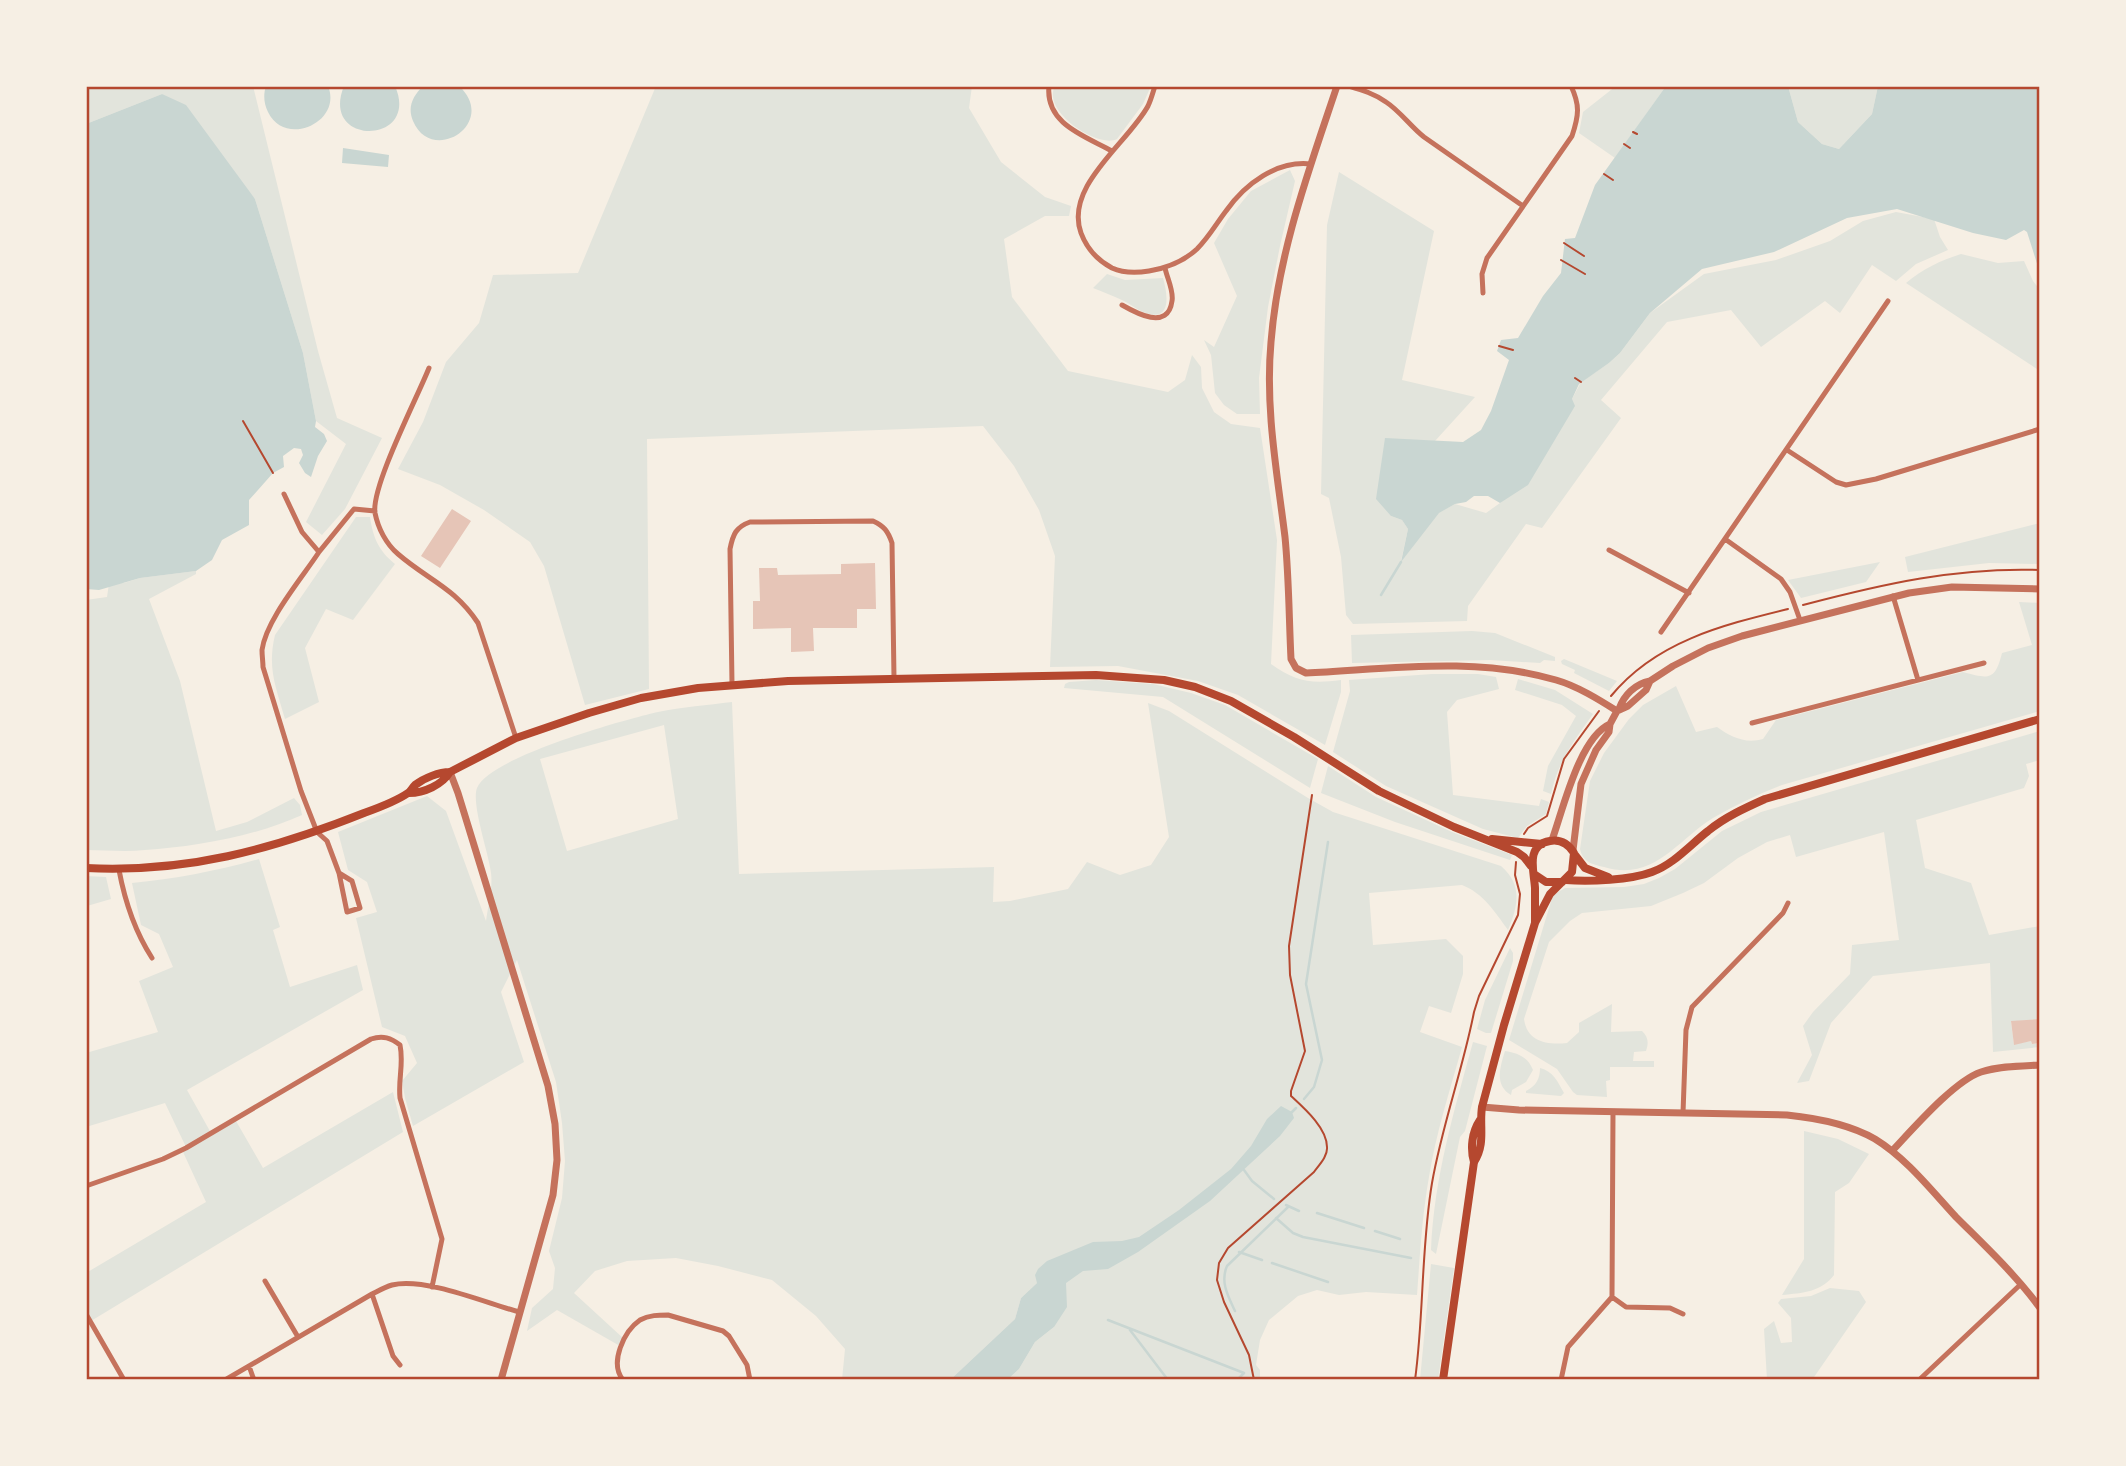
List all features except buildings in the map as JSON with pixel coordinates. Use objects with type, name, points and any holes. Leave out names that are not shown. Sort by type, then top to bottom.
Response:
[{"type":"main road","points":[[86,869],[163,867],[215,860],[275,845],[317,832],[409,793],[419,793],[445,779],[450,772],[516,738],[625,702],[732,684],[1096,675],[1164,680],[1195,687],[1231,701],[1379,791],[1517,852],[1546,882],[1633,877],[1651,873],[1667,865],[1710,829],[1744,808],[1765,799],[2040,719]]},
{"type":"main road","points":[[1481,838],[1542,844],[1562,842],[1585,868],[1611,878]]},
{"type":"main road","points":[[1535,923],[1534,853],[1542,844]]},
{"type":"main road","points":[[1443,1380],[1474,1162],[1480,1154],[1482,1107],[1535,923],[1550,894],[1572,872],[1574,853]]},
{"type":"street","points":[[1049,86],[1049,102],[1054,114],[1063,124],[1112,151]]},
{"type":"street","points":[[1155,86],[1147,107],[1083,192],[1077,211],[1083,240],[1092,254],[1105,264],[1119,271],[1143,272],[1165,268],[1195,250],[1211,234],[1233,202],[1266,173],[1299,163],[1311,164]]},
{"type":"street","points":[[1337,86],[1292,227],[1280,275],[1270,345],[1271,437],[1288,574],[1291,659],[1296,668],[1306,673],[1452,665],[1507,669],[1558,680],[1618,710]]},
{"type":"street","points":[[1349,86],[1373,93],[1389,103],[1412,128],[1523,206]]},
{"type":"street","points":[[1483,293],[1482,274],[1487,258],[1572,136],[1577,122],[1578,103],[1571,86]]},
{"type":"street","points":[[1122,305],[1143,317],[1163,316],[1172,301],[1165,268]]},
{"type":"street","points":[[1661,632],[1888,301]]},
{"type":"street","points":[[429,368],[378,489],[375,512],[383,538],[397,553],[454,594],[467,606],[478,623],[516,738]]},
{"type":"street","points":[[1787,450],[1836,482],[1846,485],[1876,479],[2040,429]]},
{"type":"street","points":[[284,494],[302,531],[319,552]]},
{"type":"street","points":[[339,873],[352,881],[360,908],[348,912],[339,873],[327,841],[317,832],[301,791],[263,667],[262,651],[274,619],[319,552],[354,509],[375,512]]},
{"type":"street","points":[[732,684],[730,549],[732,536],[739,526],[750,522],[873,521],[883,526],[892,543],[894,678]]},
{"type":"street","points":[[1725,539],[1781,579],[1790,592],[1800,620]]},
{"type":"street","points":[[1609,550],[1689,593]]},
{"type":"street","points":[[1574,853],[1581,784],[1596,750],[1609,732],[1610,724],[1618,710],[1628,706],[1646,690],[1650,681],[1673,666],[1716,645],[1894,596],[1952,587],[2040,589]]},
{"type":"street","points":[[1894,596],[1918,680]]},
{"type":"street","points":[[1752,723],[1984,663]]},
{"type":"street","points":[[1552,841],[1571,778],[1583,754],[1603,727],[1610,724]]},
{"type":"street","points":[[450,772],[548,1086],[555,1124],[557,1160],[553,1195],[501,1380]]},
{"type":"street","points":[[119,870],[125,901],[138,936],[152,958]]},
{"type":"street","points":[[1683,1113],[1686,1030],[1692,1007],[1783,914],[1788,903]]},
{"type":"street","points":[[86,1186],[163,1159],[212,1134],[372,1038],[391,1038],[400,1045],[403,1056],[398,1082],[400,1098],[442,1239],[432,1287]]},
{"type":"street","points":[[1892,1152],[1965,1080],[1980,1072],[2040,1065]]},
{"type":"street","points":[[1482,1107],[1513,1110],[1787,1115],[1816,1118],[1862,1133],[1892,1152],[2021,1284],[2040,1308]]},
{"type":"street","points":[[1561,1380],[1568,1347],[1612,1297],[1613,1112]]},
{"type":"street","points":[[265,1281],[298,1336]]},
{"type":"street","points":[[225,1380],[372,1293],[392,1285],[413,1283],[432,1287],[519,1312]]},
{"type":"street","points":[[1920,1380],[2021,1284]]},
{"type":"street","points":[[372,1293],[393,1356],[400,1365]]},
{"type":"street","points":[[1612,1297],[1626,1307],[1670,1308],[1683,1314]]},
{"type":"street","points":[[86,1314],[124,1380]]},
{"type":"street","points":[[619,1379],[617,1368],[626,1334],[641,1319],[668,1315],[723,1331],[747,1365],[750,1380]]},
{"type":"street","points":[[249,1366],[254,1380]]},
{"type":"path","points":[[1633,132],[1637,134]]},
{"type":"path","points":[[1625,144],[1630,148]]},
{"type":"path","points":[[1604,174],[1613,180]]},
{"type":"path","points":[[1564,243],[1584,256]]},
{"type":"path","points":[[1561,260],[1585,274]]},
{"type":"path","points":[[1499,346],[1513,350]]},
{"type":"path","points":[[1575,378],[1581,382]]},
{"type":"path","points":[[243,421],[273,473]]},
{"type":"path","points":[[1556,785],[1564,759],[1623,682],[1667,649],[1699,634],[1876,586],[1924,576],[1976,571],[2040,570]]},
{"type":"path","points":[[1254,1380],[1249,1355],[1224,1302],[1217,1280],[1219,1263],[1228,1248],[1314,1172],[1328,1148],[1313,1117],[1291,1096],[1305,1051],[1290,975],[1289,946],[1312,795]]},
{"type":"path","points":[[1415,1380],[1435,1166],[1479,996],[1507,938]]},
{"type":"shaded area","points":[[86,86],[253,86],[337,418],[382,438],[345,509],[322,535],[306,522],[346,444],[316,421],[303,353],[255,199],[162,94],[86,124]]},
{"type":"shaded area","points":[[266,86],[328,86],[330,99],[327,110],[320,120],[310,126],[287,128],[276,123],[268,112],[264,99]]},
{"type":"shaded area","points":[[344,86],[395,86],[399,105],[394,119],[384,128],[370,131],[356,128],[345,120],[340,106]]},
{"type":"shaded area","points":[[423,86],[459,86],[469,100],[471,113],[467,125],[458,134],[434,140],[422,134],[413,121],[411,106]]},
{"type":"shaded area","points":[[656,86],[972,86],[969,108],[1001,162],[1045,197],[1071,206],[1069,216],[1045,216],[1004,239],[1012,297],[1068,371],[1168,392],[1185,380],[1192,355],[1201,367],[1202,388],[1214,412],[1231,424],[1260,428],[1277,540],[1271,664],[1288,675],[1304,680],[1341,680],[1341,692],[1325,745],[1238,695],[1198,681],[1118,666],[1050,667],[1055,556],[1039,510],[1014,466],[983,426],[647,439],[649,689],[585,705],[544,566],[530,542],[484,510],[440,485],[398,469],[423,422],[446,362],[479,323],[493,275],[578,273]]},
{"type":"shaded area","points":[[1055,86],[1151,86],[1143,104],[1117,139],[1109,141],[1086,133],[1064,117],[1056,107],[1053,96]]},
{"type":"shaded area","points":[[1616,86],[1666,86],[1615,158],[1579,133],[1583,112]]},
{"type":"shaded area","points":[[1666,86],[1788,86],[1798,122],[1822,144],[1839,149],[1872,114],[1878,86],[2040,86],[2040,273],[2027,232],[2024,230],[2006,240],[1973,233],[1897,209],[1847,218],[1774,252],[1702,269],[1650,313],[1620,353],[1579,384],[1572,399],[1575,406],[1528,485],[1500,503],[1488,496],[1474,496],[1439,513],[1401,562],[1408,529],[1402,520],[1391,516],[1376,499],[1385,438],[1463,442],[1481,430],[1491,411],[1509,360],[1497,351],[1501,340],[1518,338],[1543,296],[1561,273],[1565,239],[1575,238],[1595,185]]},
{"type":"shaded area","points":[[1788,86],[1878,86],[1872,114],[1839,149],[1822,144],[1798,122]]},
{"type":"shaded area","points":[[162,94],[186,105],[255,199],[303,353],[315,427],[324,434],[327,441],[318,456],[311,477],[299,463],[303,455],[301,449],[294,448],[283,456],[284,467],[273,473],[249,500],[249,525],[222,540],[212,560],[196,571],[140,578],[99,590],[86,589],[86,124]]},
{"type":"shaded area","points":[[343,148],[389,155],[388,167],[342,163]]},
{"type":"shaded area","points":[[1290,170],[1295,181],[1268,307],[1259,378],[1260,414],[1237,414],[1224,405],[1215,393],[1211,355],[1204,340],[1214,347],[1237,296],[1214,243],[1228,219],[1251,191]]},
{"type":"shaded area","points":[[1339,172],[1434,231],[1402,380],[1475,397],[1435,441],[1385,439],[1391,516],[1402,520],[1408,529],[1401,561],[1438,513],[1455,504],[1486,513],[1500,503],[1581,382],[1620,353],[1650,313],[1704,274],[1776,260],[1830,241],[1863,221],[1896,212],[1934,219],[1948,250],[1916,264],[1896,281],[1872,265],[1840,313],[1825,301],[1761,347],[1731,310],[1667,322],[1601,400],[1621,418],[1542,528],[1526,524],[1468,606],[1467,621],[1353,624],[1346,615],[1341,557],[1329,498],[1321,494],[1327,225]]},
{"type":"shaded area","points":[[1961,254],[1998,263],[2024,261],[2040,290],[2040,371],[1906,283],[1932,266]]},
{"type":"shaded area","points":[[1107,274],[1125,280],[1163,278],[1167,299],[1163,311],[1152,315],[1093,288]]},
{"type":"shaded area","points":[[356,517],[370,517],[378,544],[395,564],[353,620],[326,609],[305,648],[319,702],[285,719],[272,668],[275,635]]},
{"type":"shaded area","points":[[2040,523],[2040,564],[1989,563],[1908,572],[1905,557]]},
{"type":"shaded area","points":[[1880,562],[1866,582],[1801,598],[1788,580]]},
{"type":"shaded area","points":[[196,571],[196,574],[149,599],[180,681],[216,831],[247,822],[294,798],[300,805],[302,815],[245,835],[205,843],[138,851],[86,850],[86,600],[107,597],[110,577],[124,583],[140,578]]},
{"type":"shaded area","points":[[2019,602],[2040,603],[2040,711],[1773,788],[1713,818],[1663,857],[1637,869],[1604,867],[1583,857],[1580,849],[1590,781],[1604,753],[1643,705],[1676,686],[1696,732],[1717,727],[1738,739],[1763,739],[1776,720],[1963,672],[1990,676],[1997,669],[2002,653],[2032,645]]},
{"type":"shaded area","points":[[1472,631],[1495,633],[1555,657],[1555,661],[1352,663],[1351,635]]},
{"type":"shaded area","points":[[1564,659],[1617,681],[1609,691],[1574,673],[1575,670],[1562,664]]},
{"type":"shaded area","points":[[1432,674],[1478,674],[1496,677],[1499,689],[1457,700],[1447,712],[1453,795],[1539,806],[1541,799],[1549,802],[1546,814],[1527,826],[1518,838],[1483,829],[1386,786],[1333,752],[1350,691],[1349,680]]},
{"type":"shaded area","points":[[1518,679],[1555,690],[1593,714],[1562,761],[1551,794],[1543,791],[1548,766],[1576,716],[1562,705],[1515,690]]},
{"type":"shaded area","points":[[1096,680],[1153,684],[1225,705],[1318,759],[1310,788],[1163,697],[1064,688],[1069,682]]},
{"type":"shaded area","points":[[732,702],[739,874],[994,867],[993,902],[1068,889],[1087,862],[1120,875],[1151,865],[1169,837],[1148,703],[1169,711],[1333,812],[1501,866],[1516,888],[1516,904],[1508,930],[1482,898],[1462,885],[1369,893],[1373,945],[1446,939],[1463,956],[1463,974],[1451,1013],[1429,1006],[1420,1032],[1462,1047],[1432,1161],[1423,1221],[1417,1295],[1366,1292],[1339,1295],[1317,1290],[1298,1296],[1269,1320],[1260,1340],[1256,1365],[1260,1370],[1260,1380],[1007,1380],[1019,1369],[1035,1342],[1054,1327],[1037,1283],[1021,1298],[1015,1319],[950,1380],[842,1380],[845,1349],[816,1316],[772,1280],[676,1258],[627,1261],[595,1271],[574,1293],[623,1338],[620,1346],[557,1310],[527,1331],[532,1308],[553,1289],[555,1268],[549,1251],[562,1198],[565,1161],[556,1082],[517,960],[501,992],[524,1062],[413,1126],[402,1081],[417,1063],[405,1036],[382,1027],[356,918],[377,912],[367,882],[348,870],[338,832],[427,796],[446,811],[486,921],[491,873],[478,817],[476,795],[477,788],[487,776],[531,752],[589,731],[658,712]],"holes":[[[664,725],[678,819],[567,851],[540,759]]]},
{"type":"shaded area","points":[[2040,731],[2040,760],[2026,764],[2029,776],[2024,788],[1916,820],[1925,868],[1971,883],[1989,935],[2040,926],[2039,1019],[2011,1022],[2014,1044],[2031,1041],[2032,1044],[2040,1043],[2040,1047],[1993,1052],[1990,963],[1873,976],[1831,1023],[1809,1081],[1797,1083],[1812,1055],[1803,1026],[1850,974],[1852,945],[1899,940],[1884,832],[1796,857],[1790,835],[1767,842],[1738,858],[1704,883],[1651,906],[1582,913],[1570,921],[1549,942],[1524,1019],[1529,1033],[1539,1040],[1567,1043],[1579,1032],[1579,1023],[1612,1004],[1611,1032],[1642,1031],[1647,1040],[1646,1051],[1634,1052],[1633,1061],[1654,1061],[1654,1067],[1610,1067],[1610,1080],[1606,1081],[1607,1097],[1577,1095],[1557,1069],[1509,1040],[1553,895],[1565,888],[1644,884],[1675,869],[1722,831],[1761,812]]},
{"type":"shaded area","points":[[1328,766],[1376,797],[1452,832],[1512,855],[1510,860],[1395,822],[1321,793]]},
{"type":"shaded area","points":[[259,859],[280,927],[273,930],[290,987],[357,965],[363,990],[187,1090],[211,1133],[186,1147],[165,1103],[86,1127],[86,1053],[158,1032],[139,981],[173,967],[159,934],[141,925],[132,883],[196,874]]},
{"type":"shaded area","points":[[86,876],[106,877],[111,899],[87,906],[86,909]]},
{"type":"shaded area","points":[[1510,948],[1513,961],[1491,1033],[1486,1033],[1477,1029],[1485,1000]]},
{"type":"shaded area","points":[[1473,1042],[1487,1046],[1465,1131],[1460,1137],[1436,1254],[1431,1250],[1436,1197],[1452,1119]]},
{"type":"shaded area","points":[[1505,1051],[1522,1056],[1533,1070],[1526,1082],[1512,1090],[1511,1095],[1500,1081]]},
{"type":"shaded area","points":[[1540,1068],[1555,1078],[1564,1093],[1561,1096],[1526,1093],[1537,1082]]},
{"type":"shaded area","points":[[393,1092],[403,1132],[86,1324],[86,1273],[206,1202],[183,1152],[236,1121],[263,1168]]},
{"type":"shaded area","points":[[1281,1106],[1292,1112],[1294,1118],[1280,1136],[1210,1201],[1138,1252],[1108,1269],[1083,1271],[1066,1283],[1067,1307],[1054,1327],[1035,1342],[1019,1369],[1007,1380],[950,1380],[1015,1319],[1021,1298],[1037,1283],[1035,1275],[1047,1261],[1093,1242],[1122,1241],[1139,1237],[1231,1169],[1251,1146],[1267,1119]]},
{"type":"shaded area","points":[[1804,1131],[1838,1139],[1869,1154],[1849,1183],[1835,1192],[1834,1275],[1817,1288],[1782,1295],[1804,1259]]},
{"type":"shaded area","points":[[1431,1264],[1454,1268],[1438,1380],[1420,1380]]},
{"type":"shaded area","points":[[1830,1288],[1859,1291],[1866,1302],[1812,1380],[1767,1380],[1764,1329],[1774,1321],[1781,1343],[1792,1342],[1791,1318],[1778,1303],[1781,1299],[1811,1296]]},
{"type":"waterway","points":[[1381,595],[1401,562]]},
{"type":"waterway","points":[[1304,1099],[1314,1087],[1322,1060],[1306,984],[1328,842]]},
{"type":"waterway","points":[[1292,1112],[1296,1108]]},
{"type":"waterway","points":[[1244,1170],[1252,1181],[1274,1199]]},
{"type":"waterway","points":[[1286,1205],[1299,1211]]},
{"type":"waterway","points":[[1235,1311],[1225,1283],[1227,1266],[1288,1207]]},
{"type":"waterway","points":[[1317,1213],[1364,1228]]},
{"type":"waterway","points":[[1276,1218],[1293,1233],[1303,1237],[1411,1258]]},
{"type":"waterway","points":[[1375,1231],[1400,1239]]},
{"type":"waterway","points":[[1239,1252],[1262,1260]]},
{"type":"waterway","points":[[1272,1263],[1328,1282]]},
{"type":"waterway","points":[[1108,1320],[1244,1373],[1237,1380]]},
{"type":"waterway","points":[[1130,1330],[1168,1380]]}]
